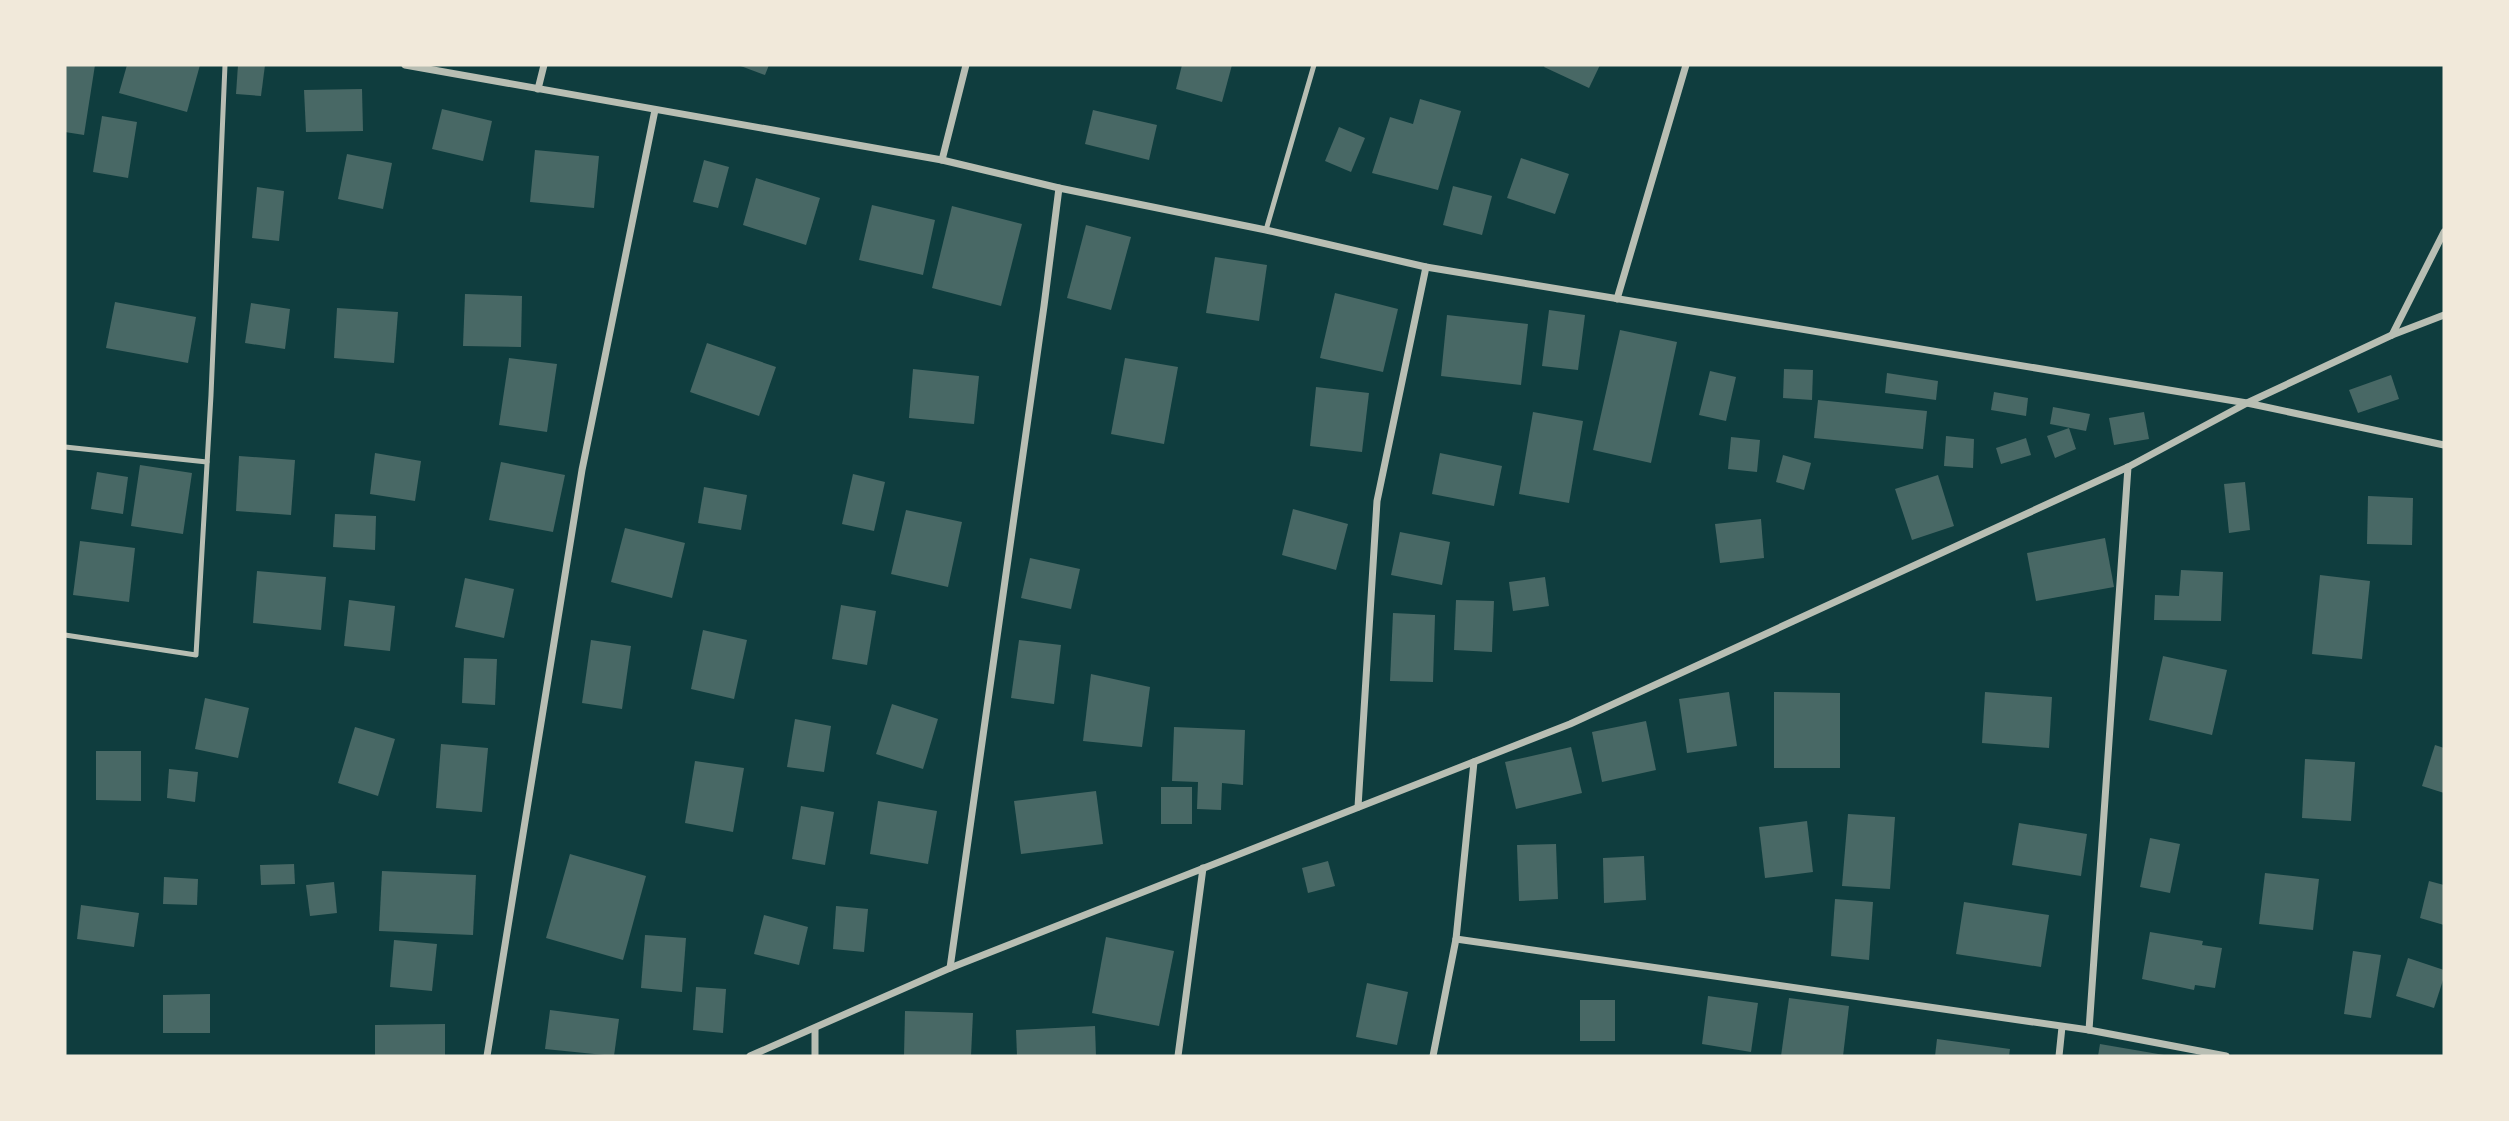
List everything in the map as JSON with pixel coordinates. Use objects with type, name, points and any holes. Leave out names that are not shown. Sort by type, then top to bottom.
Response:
[{"type":"street","points":[[405,65],[942,160],[1426,267],[2247,403],[2444,445]]},
{"type":"street","points":[[538,89],[544,65]]},
{"type":"street","points":[[942,160],[966,65]]},
{"type":"street","points":[[1617,299],[1686,65]]},
{"type":"street","points":[[487,1056],[582,470],[655,110]]},
{"type":"street","points":[[950,968],[1059,188]]},
{"type":"street","points":[[2392,335],[2444,232]]},
{"type":"street","points":[[1358,807],[1377,501],[1426,267]]},
{"type":"street","points":[[750,1056],[950,968],[1570,724],[2128,467],[2247,403],[2392,335],[2444,315]]},
{"type":"street","points":[[2089,1030],[2128,467]]},
{"type":"street","points":[[1433,1056],[1456,939],[1474,762]]},
{"type":"street","points":[[1178,1056],[1203,868]]},
{"type":"street","points":[[1456,939],[2089,1030],[2226,1056]]},
{"type":"street","points":[[2059,1056],[2062,1027]]},
{"type":"street","points":[[815,1029],[815,1056]]},
{"type":"lane","points":[[65,635],[196,655],[225,65]]},
{"type":"lane","points":[[1266,230],[1314,65]]},
{"type":"lane","points":[[65,447],[207,462]]},
{"type":"building","points":[[65,65],[95,65],[84,135],[65,132]]},
{"type":"building","points":[[127,65],[200,65],[187,112],[119,93]]},
{"type":"building","points":[[238,65],[265,65],[261,96],[236,94]]},
{"type":"building","points":[[738,65],[769,65],[765,75]]},
{"type":"building","points":[[1182,65],[1232,65],[1222,102],[1176,89]]},
{"type":"building","points":[[1600,65],[1589,88],[1544,67]]},
{"type":"building","points":[[362,89],[363,131],[306,132],[304,90]]},
{"type":"building","points":[[1420,99],[1461,111],[1438,190],[1372,173],[1390,117],[1413,124]]},
{"type":"building","points":[[442,109],[492,121],[483,161],[432,149]]},
{"type":"building","points":[[1093,110],[1157,125],[1149,160],[1085,144]]},
{"type":"building","points":[[102,116],[137,122],[128,178],[93,172]]},
{"type":"building","points":[[1339,127],[1365,138],[1351,172],[1325,161]]},
{"type":"building","points":[[535,150],[599,156],[594,208],[530,202]]},
{"type":"building","points":[[347,154],[392,163],[383,209],[338,199]]},
{"type":"building","points":[[1521,158],[1569,174],[1555,214],[1507,198]]},
{"type":"building","points":[[704,160],[729,167],[718,208],[693,202]]},
{"type":"building","points":[[756,178],[820,198],[806,245],[743,225]]},
{"type":"building","points":[[1453,186],[1492,196],[1482,235],[1443,225]]},
{"type":"building","points":[[257,187],[284,191],[279,241],[252,238]]},
{"type":"building","points":[[872,205],[935,220],[923,275],[859,260]]},
{"type":"building","points":[[952,206],[1022,224],[1001,306],[932,288]]},
{"type":"building","points":[[1086,225],[1131,237],[1111,310],[1067,298]]},
{"type":"building","points":[[1215,257],[1267,265],[1259,321],[1206,313]]},
{"type":"building","points":[[1335,293],[1398,309],[1383,372],[1320,358]]},
{"type":"building","points":[[465,294],[522,296],[521,347],[463,346]]},
{"type":"building","points":[[115,302],[196,317],[188,363],[106,348]]},
{"type":"building","points":[[251,303],[290,309],[285,349],[245,343]]},
{"type":"building","points":[[337,308],[398,312],[394,363],[334,358]]},
{"type":"building","points":[[1549,310],[1585,315],[1578,370],[1542,366]]},
{"type":"building","points":[[1447,315],[1528,324],[1521,385],[1441,376]]},
{"type":"building","points":[[1620,330],[1677,342],[1651,463],[1593,450]]},
{"type":"building","points":[[707,343],[776,367],[759,416],[690,392]]},
{"type":"building","points":[[509,358],[557,364],[547,432],[499,425]]},
{"type":"building","points":[[1125,358],[1178,367],[1164,444],[1111,434]]},
{"type":"building","points":[[913,369],[979,376],[974,424],[909,418]]},
{"type":"building","points":[[1784,369],[1813,370],[1812,400],[1783,398]]},
{"type":"building","points":[[1710,371],[1736,377],[1726,421],[1699,415]]},
{"type":"building","points":[[1887,373],[1938,381],[1936,400],[1885,393]]},
{"type":"building","points":[[2391,375],[2399,399],[2358,413],[2349,390]]},
{"type":"building","points":[[1316,387],[1369,393],[1362,452],[1310,446]]},
{"type":"building","points":[[1994,392],[2028,398],[2026,416],[1991,410]]},
{"type":"building","points":[[1818,400],[1927,411],[1923,449],[1814,438]]},
{"type":"building","points":[[2053,407],[2090,414],[2086,431],[2050,424]]},
{"type":"building","points":[[1533,412],[1583,421],[1569,503],[1519,494]]},
{"type":"building","points":[[2144,412],[2149,439],[2114,445],[2109,418]]},
{"type":"building","points":[[2069,428],[2076,449],[2055,458],[2047,436]]},
{"type":"building","points":[[1946,436],[1974,439],[1973,468],[1944,466]]},
{"type":"building","points":[[1731,437],[1760,440],[1757,472],[1728,469]]},
{"type":"building","points":[[2026,438],[2031,455],[2001,464],[1996,448]]},
{"type":"building","points":[[375,453],[421,461],[415,501],[370,494]]},
{"type":"building","points":[[1440,453],[1502,466],[1494,506],[1432,494]]},
{"type":"building","points":[[1783,455],[1811,463],[1804,490],[1776,482]]},
{"type":"building","points":[[239,456],[295,460],[291,515],[236,511]]},
{"type":"building","points":[[501,462],[565,475],[553,532],[489,520]]},
{"type":"building","points":[[140,465],[192,473],[183,534],[131,526]]},
{"type":"building","points":[[97,472],[128,477],[123,514],[91,509]]},
{"type":"building","points":[[853,474],[885,482],[874,531],[842,524]]},
{"type":"building","points":[[1938,475],[1954,526],[1912,540],[1895,489]]},
{"type":"building","points":[[2245,482],[2250,530],[2229,533],[2224,484]]},
{"type":"building","points":[[704,487],[747,495],[741,530],[698,523]]},
{"type":"building","points":[[2368,496],[2413,498],[2412,545],[2367,544]]},
{"type":"building","points":[[1293,509],[1348,524],[1336,570],[1282,555]]},
{"type":"building","points":[[906,510],[962,522],[948,587],[891,574]]},
{"type":"building","points":[[335,514],[376,516],[375,550],[333,547]]},
{"type":"building","points":[[1761,519],[1764,558],[1720,563],[1715,524]]},
{"type":"building","points":[[625,528],[685,543],[672,598],[611,582]]},
{"type":"building","points":[[1400,532],[1450,542],[1442,585],[1391,575]]},
{"type":"building","points":[[2105,538],[2114,587],[2036,601],[2027,553]]},
{"type":"building","points":[[80,541],[135,548],[129,602],[73,595]]},
{"type":"building","points":[[1030,558],[1080,569],[1071,609],[1021,598]]},
{"type":"building","points":[[2181,570],[2223,572],[2221,621],[2154,620],[2155,595],[2179,596]]},
{"type":"building","points":[[257,571],[326,577],[321,630],[253,623]]},
{"type":"building","points":[[2320,575],[2370,581],[2362,659],[2312,654]]},
{"type":"building","points":[[1545,577],[1549,606],[1513,611],[1509,582]]},
{"type":"building","points":[[465,578],[514,589],[504,638],[455,627]]},
{"type":"building","points":[[349,600],[395,606],[390,651],[344,646]]},
{"type":"building","points":[[1456,600],[1494,601],[1492,652],[1454,650]]},
{"type":"building","points":[[841,605],[876,611],[867,665],[832,659]]},
{"type":"building","points":[[1393,613],[1435,615],[1433,682],[1390,681]]},
{"type":"building","points":[[703,630],[747,640],[734,699],[691,689]]},
{"type":"building","points":[[591,640],[631,646],[622,709],[582,703]]},
{"type":"building","points":[[1019,640],[1061,645],[1054,704],[1011,698]]},
{"type":"building","points":[[2163,656],[2227,670],[2212,735],[2149,720]]},
{"type":"building","points":[[464,658],[497,659],[495,705],[462,703]]},
{"type":"building","points":[[1091,674],[1150,687],[1142,747],[1083,741]]},
{"type":"building","points":[[1729,692],[1737,746],[1687,753],[1679,699]]},
{"type":"building","points":[[1774,692],[1840,693],[1840,768],[1774,768]]},
{"type":"building","points":[[1985,692],[2052,697],[2049,748],[1982,743]]},
{"type":"building","points":[[205,698],[249,708],[238,758],[195,749]]},
{"type":"building","points":[[892,704],[938,719],[923,769],[876,754]]},
{"type":"building","points":[[795,719],[831,726],[824,772],[787,767]]},
{"type":"building","points":[[1646,721],[1656,770],[1602,782],[1592,732]]},
{"type":"building","points":[[355,727],[395,739],[378,796],[338,783]]},
{"type":"building","points":[[1174,727],[1245,730],[1243,785],[1222,783],[1221,810],[1197,809],[1198,782],[1172,781]]},
{"type":"building","points":[[441,744],[488,748],[482,812],[436,808]]},
{"type":"building","points":[[2435,745],[2444,748],[2444,793],[2422,786]]},
{"type":"building","points":[[1571,747],[1582,793],[1516,809],[1505,762]]},
{"type":"building","points":[[96,751],[141,751],[141,801],[96,800]]},
{"type":"building","points":[[2305,759],[2355,762],[2351,821],[2302,818]]},
{"type":"building","points":[[695,761],[744,768],[733,832],[685,823]]},
{"type":"building","points":[[169,769],[198,772],[195,802],[167,798]]},
{"type":"building","points":[[1161,787],[1192,787],[1192,824],[1161,824]]},
{"type":"building","points":[[1096,791],[1103,844],[1021,854],[1014,801]]},
{"type":"building","points":[[878,801],[937,811],[928,864],[870,854]]},
{"type":"building","points":[[801,806],[834,812],[825,865],[792,859]]},
{"type":"building","points":[[1848,814],[1895,817],[1890,889],[1842,886]]},
{"type":"building","points":[[1807,821],[1813,872],[1765,878],[1759,827]]},
{"type":"building","points":[[2019,823],[2087,834],[2081,876],[2012,865]]},
{"type":"building","points":[[2150,838],[2180,844],[2170,893],[2140,887]]},
{"type":"building","points":[[1556,844],[1558,899],[1519,901],[1517,845]]},
{"type":"building","points":[[570,854],[646,876],[623,960],[546,938]]},
{"type":"building","points":[[1644,856],[1646,900],[1604,903],[1603,858]]},
{"type":"building","points":[[1328,861],[1335,886],[1308,893],[1302,868]]},
{"type":"building","points":[[294,864],[295,884],[261,885],[260,865]]},
{"type":"building","points":[[382,871],[476,875],[473,935],[379,931]]},
{"type":"building","points":[[2265,873],[2319,879],[2313,930],[2259,924]]},
{"type":"building","points":[[164,877],[198,879],[197,905],[163,904]]},
{"type":"building","points":[[2429,881],[2444,885],[2444,925],[2420,918]]},
{"type":"building","points":[[334,882],[337,913],[310,916],[306,885]]},
{"type":"building","points":[[1835,899],[1873,902],[1869,960],[1831,956]]},
{"type":"building","points":[[1964,902],[2049,915],[2041,967],[1956,954]]},
{"type":"building","points":[[81,905],[139,913],[134,947],[77,939]]},
{"type":"building","points":[[836,906],[868,909],[864,952],[833,949]]},
{"type":"building","points":[[764,915],[808,927],[799,965],[754,954]]},
{"type":"building","points":[[2150,932],[2203,941],[2202,945],[2222,948],[2215,988],[2195,985],[2194,990],[2142,979]]},
{"type":"building","points":[[645,935],[686,938],[682,992],[641,988]]},
{"type":"building","points":[[1106,937],[1174,951],[1159,1026],[1092,1013]]},
{"type":"building","points":[[394,940],[437,944],[432,991],[390,987]]},
{"type":"building","points":[[2353,951],[2381,955],[2371,1018],[2344,1014]]},
{"type":"building","points":[[2408,958],[2444,970],[2434,1008],[2396,996]]},
{"type":"building","points":[[1367,983],[1408,992],[1397,1045],[1356,1037]]},
{"type":"building","points":[[696,987],[726,989],[723,1033],[693,1030]]},
{"type":"building","points":[[210,994],[210,1033],[163,1033],[163,995]]},
{"type":"building","points":[[1708,996],[1758,1003],[1751,1052],[1702,1044]]},
{"type":"building","points":[[1789,998],[1849,1006],[1843,1056],[1781,1056]]},
{"type":"building","points":[[1580,1000],[1615,1000],[1615,1041],[1580,1041]]},
{"type":"building","points":[[550,1010],[619,1019],[614,1056],[545,1049]]},
{"type":"building","points":[[905,1011],[973,1013],[971,1056],[904,1056]]},
{"type":"building","points":[[445,1024],[445,1056],[375,1056],[375,1025]]},
{"type":"building","points":[[1095,1026],[1096,1056],[1017,1056],[1016,1030]]},
{"type":"building","points":[[1937,1039],[2010,1049],[2009,1056],[1935,1056]]},
{"type":"building","points":[[2100,1044],[2164,1055],[2164,1056],[2098,1056]]}]
